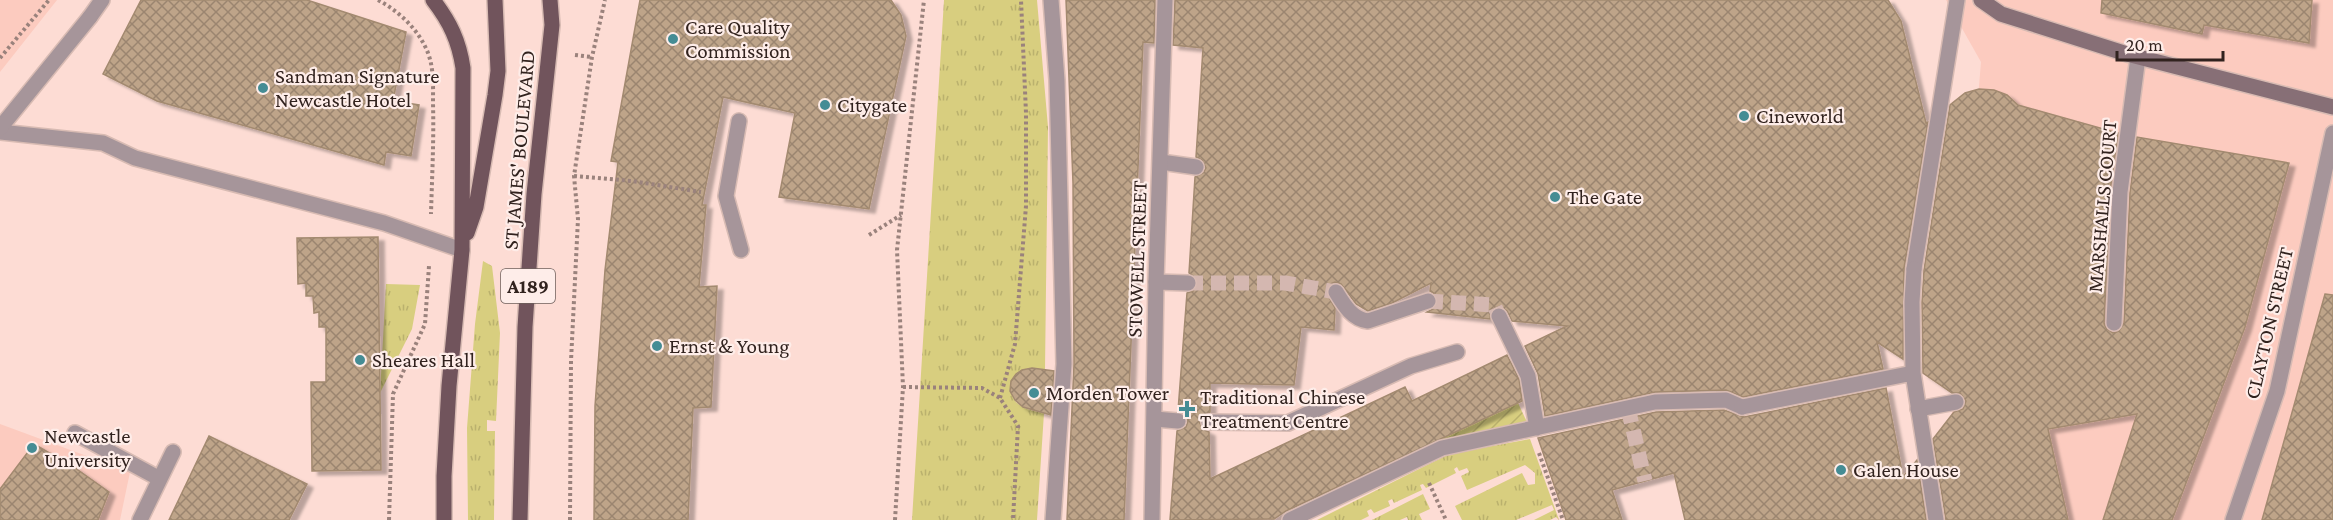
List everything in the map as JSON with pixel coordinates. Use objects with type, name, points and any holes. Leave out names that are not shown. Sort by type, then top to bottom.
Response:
[{"type":"main road","name":"ST JAMES' BOULEVARD","points":[[433,0],[454,32],[460,48],[463,68],[462,250],[449,386],[444,520]]},
{"type":"main road","name":"ST JAMES' BOULEVARD","points":[[462,250],[476,207],[495,95],[498,71],[495,0]]},
{"type":"main road","name":"ST JAMES' BOULEVARD","points":[[520,520],[525,327],[534,194],[552,25],[550,0]]},
{"type":"main road","points":[[1981,0],[2001,14],[2139,57],[2333,106]]},
{"type":"street","points":[[0,130],[102,0]]},
{"type":"street","points":[[1051,0],[1057,80],[1064,364],[1053,520]]},
{"type":"street","name":"STOWELL STREET","points":[[1152,520],[1156,282],[1165,0]]},
{"type":"street","points":[[1936,520],[1912,373],[1912,302],[1914,269],[1957,0]]},
{"type":"street","name":"MARSHALLS COURT","points":[[2114,323],[2120,192],[2139,57]]},
{"type":"street","points":[[740,121],[726,196],[741,250]]},
{"type":"street","points":[[0,130],[103,143],[135,158],[384,223],[462,250]]},
{"type":"street","name":"CLAYTON STREET","points":[[2233,520],[2277,391],[2333,133]]},
{"type":"street","points":[[1161,162],[1196,167]]},
{"type":"street","points":[[1156,282],[1188,283]]},
{"type":"street","points":[[1336,292],[1352,315],[1368,321],[1428,301]]},
{"type":"street","points":[[1499,316],[1528,376],[1534,429]]},
{"type":"street","points":[[1209,422],[1288,423],[1411,366],[1457,352]]},
{"type":"street","points":[[1290,520],[1442,448],[1655,402],[1725,400],[1742,407],[1912,373]]},
{"type":"street","points":[[1918,409],[1956,402]]},
{"type":"street","points":[[1155,419],[1178,421]]},
{"type":"street","points":[[75,433],[160,479]]},
{"type":"street","points":[[140,520],[173,452]]},
{"type":"path","points":[[0,58],[49,0]]},
{"type":"path","points":[[570,520],[571,361],[578,219],[574,176],[592,57],[605,0]]},
{"type":"path","points":[[895,520],[903,387],[897,250],[924,0]]},
{"type":"path","points":[[999,398],[1015,344],[1026,206],[1026,113],[1021,0]]},
{"type":"path","points":[[574,176],[632,181],[726,196]]},
{"type":"path","points":[[869,235],[901,215]]},
{"type":"path","points":[[903,387],[982,388],[999,398],[1018,426],[1013,520]]},
{"type":"path","points":[[1534,429],[1563,520]]},
{"type":"path","points":[[1417,459],[1446,520]]},
{"type":"shaded area","points":[[0,0],[57,0],[0,72]]},
{"type":"shaded area","points":[[1946,0],[2333,0],[2333,520],[1943,520],[1981,62]]},
{"type":"shaded area","name":"Newcastle University","points":[[0,424],[130,472],[120,520],[0,520]]},
{"type":"green space","points":[[944,0],[1037,0],[1048,127],[1045,370],[1031,368],[1020,372],[1013,381],[1011,392],[1021,406],[1044,413],[1037,520],[912,520]]},
{"type":"green space","points":[[483,261],[492,266],[500,333],[496,421],[487,420],[487,431],[495,431],[494,520],[468,520],[467,428],[475,324]]},
{"type":"green space","points":[[386,284],[420,285],[412,329],[380,393]]},
{"type":"green space","points":[[1518,403],[1527,422],[1433,442]]},
{"type":"green space","points":[[1530,439],[1559,520],[1556,517],[1550,520],[1534,520],[1554,510],[1552,505],[1516,520],[1462,520],[1455,506],[1522,473],[1528,485],[1535,484],[1535,473],[1525,465],[1467,490],[1461,476],[1469,472],[1467,468],[1459,471],[1457,467],[1454,469],[1456,473],[1426,488],[1423,484],[1420,485],[1422,490],[1394,503],[1392,499],[1388,501],[1390,506],[1374,513],[1371,509],[1367,511],[1369,516],[1361,520],[1317,520],[1449,454]]},
{"type":"green space","points":[[1423,494],[1430,509],[1419,514],[1422,520],[1408,520],[1407,517],[1400,520],[1372,520]]},
{"type":"building","name":"Sandman Signature Newcastle Hotel","points":[[141,0],[307,0],[406,32],[393,101],[419,105],[411,156],[386,152],[384,165],[157,101],[103,74]]},
{"type":"building","points":[[640,0],[891,0],[901,15],[906,36],[869,209],[779,197],[795,113],[723,97],[702,205],[706,205],[699,287],[717,286],[711,407],[693,408],[688,520],[594,520],[595,406],[605,270],[618,162],[611,161]]},
{"type":"building","points":[[1066,0],[1155,0],[1154,43],[1143,42],[1124,520],[1067,520],[1074,364],[1073,183]]},
{"type":"building","name":"The Gate","points":[[1175,0],[1888,0],[1901,21],[1926,123],[1928,122],[1904,268],[1903,359],[1877,342],[1883,369],[1743,397],[1726,390],[1655,392],[1545,416],[1538,374],[1525,346],[1567,326],[1512,321],[1507,311],[1500,306],[1491,310],[1490,319],[1427,312],[1435,308],[1438,302],[1435,294],[1430,291],[1431,283],[1392,303],[1368,311],[1356,304],[1341,284],[1335,282],[1330,284],[1326,292],[1335,308],[1334,330],[1301,327],[1294,385],[1210,383],[1210,412],[1201,417],[1199,422],[1204,430],[1209,432],[1210,479],[1405,387],[1412,401],[1507,355],[1519,379],[1522,401],[1286,511],[1274,519],[1170,520],[1177,431],[1186,427],[1188,421],[1184,413],[1178,411],[1187,293],[1193,291],[1198,284],[1196,278],[1189,273],[1195,177],[1203,173],[1206,168],[1202,160],[1196,157],[1203,48],[1173,45]]},
{"type":"building","points":[[2102,0],[2312,0],[2309,43],[2204,25],[2202,34],[2101,13]]},
{"type":"building","points":[[1979,89],[1994,90],[2007,95],[2018,105],[2118,133],[2110,191],[2104,323],[2106,328],[2113,333],[2119,331],[2124,323],[2130,193],[2137,137],[2289,163],[2245,327],[2172,520],[2103,520],[2137,414],[2048,429],[2068,520],[1946,520],[1933,439],[1954,412],[1963,409],[1966,401],[1960,393],[1952,393],[1923,373],[1924,270],[1950,105],[1965,93]]},
{"type":"building","name":"Sheares Hall","points":[[378,237],[381,470],[312,471],[311,382],[326,382],[326,327],[319,327],[319,312],[314,313],[313,296],[306,296],[306,283],[298,284],[297,238]]},
{"type":"building","points":[[2325,294],[2333,295],[2333,520],[2262,520]]},
{"type":"building","name":"Morden Tower","points":[[1032,368],[1054,371],[1051,415],[1023,407],[1010,391],[1011,381],[1016,374]]},
{"type":"building","points":[[1886,388],[1903,477],[1917,460],[1926,520],[1685,520],[1674,473],[1612,490],[1622,520],[1566,520],[1538,438],[1656,412],[1724,410],[1744,417]]},
{"type":"building","points":[[209,436],[307,484],[289,520],[169,520]]},
{"type":"building","name":"Newcastle University","points":[[34,444],[75,468],[109,492],[98,520],[0,520],[0,489]]},
{"type":"tunnel","points":[[1188,283],[1285,283],[1336,292]]},
{"type":"tunnel","points":[[1428,301],[1494,305],[1499,316]]},
{"type":"tunnel","points":[[1628,408],[1645,481]]},
{"type":"place","name":"Care Quality Commission","points":[[673,39]]},
{"type":"place","name":"Sandman Signature Newcastle Hotel","points":[[263,88]]},
{"type":"place","name":"Citygate","points":[[825,105]]},
{"type":"place","name":"Cineworld","points":[[1744,116]]},
{"type":"place","name":"The Gate","points":[[1555,197]]},
{"type":"place","name":"Ernst & Young","points":[[657,346]]},
{"type":"place","name":"Sheares Hall","points":[[360,360]]},
{"type":"place","name":"Morden Tower","points":[[1034,393]]},
{"type":"place","name":"Traditional Chinese Treatment Centre","points":[[1187,409]]},
{"type":"place","name":"Newcastle University","points":[[32,448]]},
{"type":"place","name":"Galen House","points":[[1841,470]]}]
